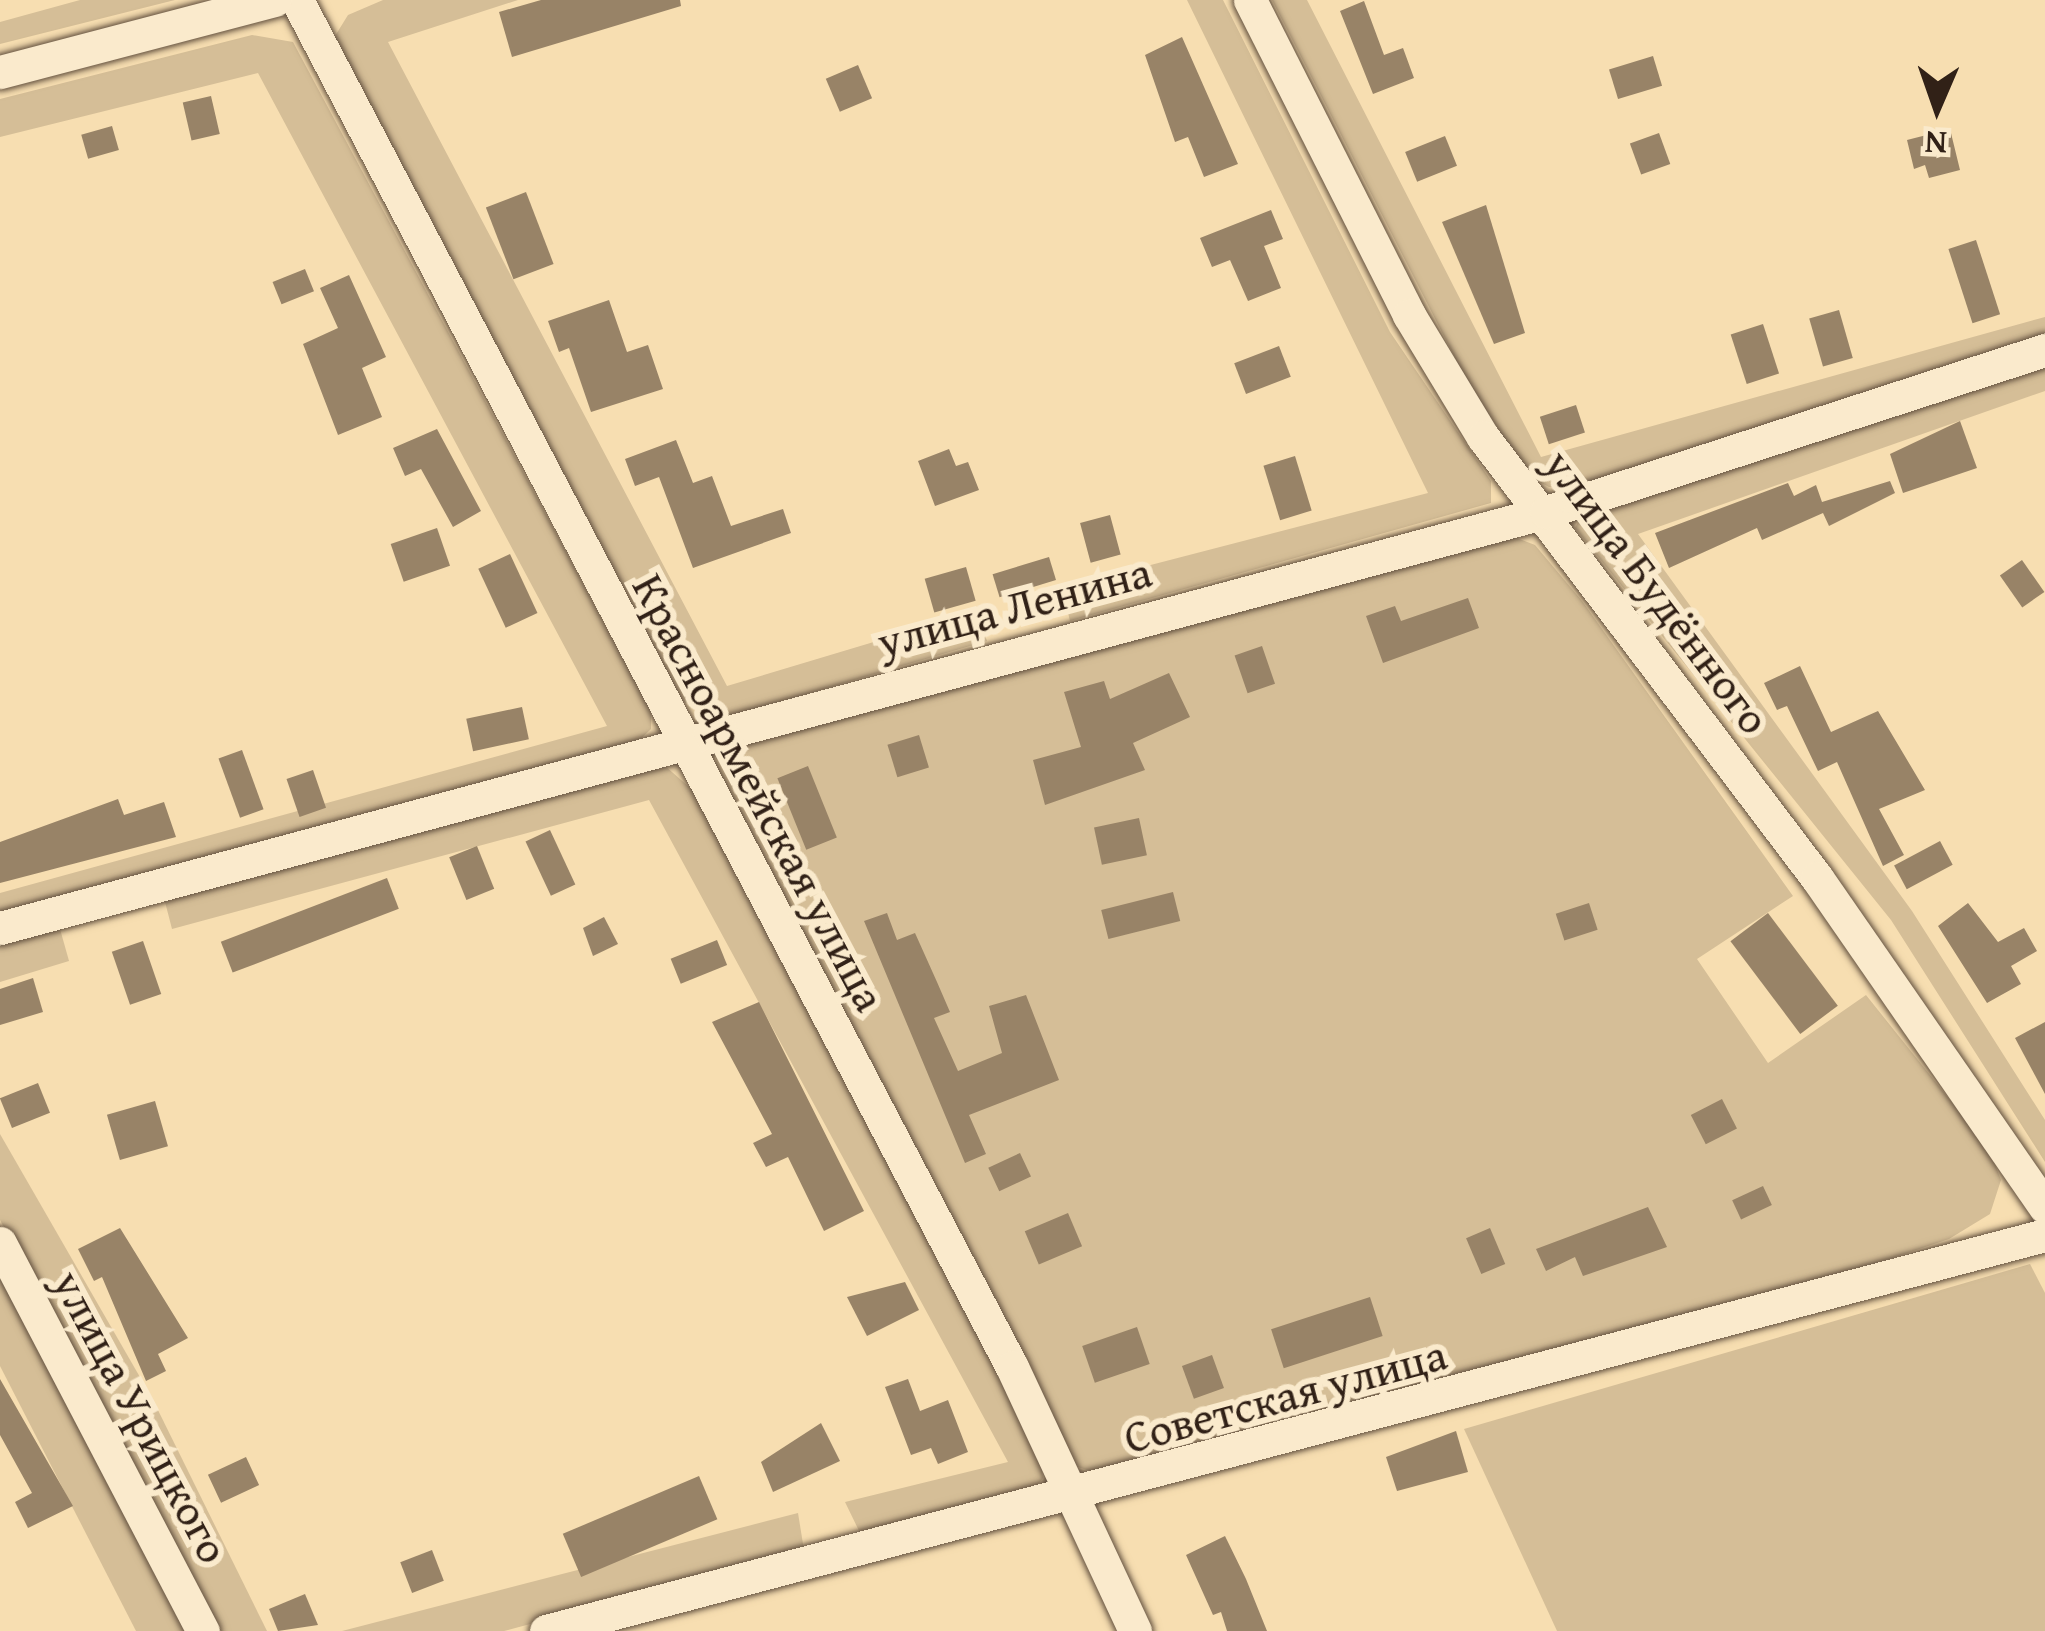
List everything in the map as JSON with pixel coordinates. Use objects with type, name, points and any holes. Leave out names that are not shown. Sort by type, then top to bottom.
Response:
[{"type":"street","points":[[0,72],[275,0]]},
{"type":"street","name":"Красноармейская улица","points":[[297,0],[1012,1367],[1135,1631]]},
{"type":"street","name":"улица Будённого","points":[[1250,0],[1409,315],[1483,437],[1546,512],[1817,878],[2045,1207]]},
{"type":"street","name":"улица Ленина","points":[[0,928],[1546,512],[2045,350]]},
{"type":"street","name":"Советская улица","points":[[546,1631],[1072,1499],[2045,1235]]},
{"type":"street","name":"улица Урицкого","points":[[0,1243],[203,1631]]},
{"type":"shaded area","points":[[80,0],[175,0],[0,44],[0,22]]},
{"type":"shaded area","points":[[383,0],[518,0],[388,42],[727,686],[977,611],[987,641],[721,719],[680,700],[340,62],[335,36],[348,15]]},
{"type":"shaded area","points":[[1187,0],[1223,0],[1390,332],[1491,481],[1491,503],[1070,621],[1062,588],[1428,493]]},
{"type":"shaded area","points":[[1272,0],[1307,0],[1541,457],[2045,317],[2045,342],[1577,488],[1549,487],[1532,478],[1471,389]]},
{"type":"shaded area","points":[[252,35],[293,42],[651,711],[651,729],[632,747],[0,917],[0,893],[607,726],[258,73],[0,137],[0,99]]},
{"type":"shaded area","points":[[2045,362],[2045,391],[1638,534],[1912,911],[2045,1120],[2045,1162],[1891,920],[1575,528],[1585,509]]},
{"type":"shaded area","points":[[1498,531],[1535,545],[1582,601],[1793,896],[1697,959],[1768,1063],[1866,995],[1989,1149],[2001,1180],[1990,1214],[1949,1239],[1761,1302],[1102,1475],[1075,1466],[714,771],[717,752]]},
{"type":"shaded area","points":[[664,765],[697,794],[1040,1455],[1043,1478],[1031,1494],[862,1537],[845,1502],[1008,1462],[649,800],[172,929],[164,898]]},
{"type":"shaded area","points":[[60,929],[69,961],[0,982],[0,944]]},
{"type":"shaded area","points":[[0,1134],[152,1398],[267,1631],[216,1631],[0,1220]]},
{"type":"shaded area","points":[[0,1264],[190,1631],[136,1631],[0,1366]]},
{"type":"shaded area","points":[[2030,1264],[2045,1293],[2045,1631],[1557,1631],[1464,1429]]},
{"type":"shaded area","points":[[798,1513],[804,1550],[504,1631],[342,1631]]},
{"type":"building","points":[[541,0],[680,0],[681,6],[512,57],[499,12]]},
{"type":"building","points":[[1364,1],[1384,55],[1403,48],[1414,78],[1373,94],[1340,11]]},
{"type":"building","points":[[1182,37],[1238,164],[1204,177],[1188,137],[1175,142],[1145,55]]},
{"type":"building","points":[[1653,56],[1662,86],[1618,99],[1609,69]]},
{"type":"building","points":[[858,65],[872,98],[840,112],[826,79]]},
{"type":"building","points":[[211,96],[220,134],[192,141],[183,103]]},
{"type":"building","points":[[112,126],[119,150],[88,159],[81,135]]},
{"type":"building","points":[[1950,129],[1960,170],[1929,178],[1925,165],[1914,169],[1907,140]]},
{"type":"building","points":[[1659,133],[1670,164],[1641,175],[1630,144]]},
{"type":"building","points":[[1445,136],[1457,166],[1417,182],[1405,152]]},
{"type":"building","points":[[526,192],[554,264],[513,279],[486,207]]},
{"type":"building","points":[[1486,205],[1525,333],[1494,344],[1442,222]]},
{"type":"building","points":[[1271,210],[1283,239],[1264,246],[1281,288],[1248,301],[1230,260],[1212,267],[1200,238]]},
{"type":"building","points":[[1976,240],[2000,314],[1973,323],[1948,249]]},
{"type":"building","points":[[305,269],[314,291],[282,304],[273,282]]},
{"type":"building","points":[[349,275],[386,357],[362,368],[382,417],[338,435],[303,344],[338,328],[320,288]]},
{"type":"building","points":[[609,300],[627,352],[648,345],[663,389],[591,412],[569,348],[559,352],[548,321]]},
{"type":"building","points":[[1839,310],[1853,358],[1823,367],[1809,319]]},
{"type":"building","points":[[1763,324],[1779,373],[1747,384],[1731,335]]},
{"type":"building","points":[[1279,346],[1291,377],[1246,394],[1234,363]]},
{"type":"building","points":[[1576,405],[1585,433],[1549,444],[1540,417]]},
{"type":"building","points":[[1960,421],[1977,468],[1903,493],[1890,454]]},
{"type":"building","points":[[437,429],[481,511],[453,527],[421,469],[405,476],[393,448]]},
{"type":"building","points":[[676,440],[693,483],[712,476],[731,526],[783,509],[791,533],[693,568],[659,477],[635,486],[625,459]]},
{"type":"building","points":[[949,449],[956,466],[968,462],[979,490],[935,506],[918,461]]},
{"type":"building","points":[[1295,456],[1312,511],[1280,520],[1263,466]]},
{"type":"building","points":[[1890,481],[1895,493],[1829,526],[1823,513],[1762,540],[1757,528],[1669,568],[1655,533],[1788,483],[1794,496],[1816,485],[1822,502]]},
{"type":"building","points":[[1110,515],[1121,555],[1091,563],[1080,523]]},
{"type":"building","points":[[437,528],[450,566],[404,582],[391,544]]},
{"type":"building","points":[[510,554],[537,613],[506,628],[478,569]]},
{"type":"building","points":[[1049,557],[1056,580],[1000,597],[993,574]]},
{"type":"building","points":[[2022,560],[2044,592],[2022,607],[2000,575]]},
{"type":"building","points":[[966,567],[976,601],[934,612],[925,579]]},
{"type":"building","points":[[1468,598],[1479,628],[1383,663],[1366,616],[1395,606],[1401,621]]},
{"type":"building","points":[[1262,646],[1275,684],[1248,693],[1235,655]]},
{"type":"building","points":[[1800,666],[1831,732],[1878,711],[1925,790],[1879,809],[1904,855],[1883,866],[1837,762],[1818,771],[1787,706],[1777,710],[1764,683]]},
{"type":"building","points":[[1169,673],[1190,717],[1133,743],[1145,770],[1045,805],[1033,760],[1081,747],[1064,692],[1104,681],[1110,699]]},
{"type":"building","points":[[522,707],[529,739],[473,751],[466,719]]},
{"type":"building","points":[[919,735],[929,768],[897,777],[887,745]]},
{"type":"building","points":[[242,750],[264,809],[240,818],[219,759]]},
{"type":"building","points":[[808,766],[837,837],[806,850],[777,778]]},
{"type":"building","points":[[313,770],[326,808],[300,817],[287,779]]},
{"type":"building","points":[[118,799],[124,815],[164,802],[176,837],[0,883],[0,842]]},
{"type":"building","points":[[1139,818],[1147,855],[1102,865],[1094,828]]},
{"type":"building","points":[[550,830],[575,884],[551,896],[526,841]]},
{"type":"building","points":[[1940,841],[1953,865],[1907,889],[1894,865]]},
{"type":"building","points":[[477,846],[494,889],[466,900],[449,857]]},
{"type":"building","points":[[387,878],[399,909],[233,973],[221,942]]},
{"type":"building","points":[[1173,892],[1180,921],[1108,939],[1101,910]]},
{"type":"building","points":[[1589,903],[1598,930],[1564,940],[1556,914]]},
{"type":"building","points":[[1968,903],[1998,942],[2024,928],[2037,951],[2011,966],[2021,984],[1987,1003],[1938,926]]},
{"type":"building","points":[[887,913],[897,940],[915,933],[950,1012],[934,1018],[958,1071],[1002,1053],[989,1006],[1026,995],[1059,1080],[969,1115],[986,1154],[965,1163],[864,921]]},
{"type":"building","points":[[1768,913],[1838,1006],[1800,1034],[1730,941]]},
{"type":"building","points":[[604,917],[618,944],[593,956],[583,928]]},
{"type":"building","points":[[717,940],[727,965],[681,984],[671,959]]},
{"type":"building","points":[[143,941],[161,994],[130,1005],[112,952]]},
{"type":"building","points":[[33,978],[43,1012],[0,1025],[0,989]]},
{"type":"building","points":[[759,1002],[864,1211],[824,1231],[788,1157],[766,1167],[753,1143],[772,1134],[712,1022]]},
{"type":"building","points":[[2045,1022],[2045,1094],[2015,1038]]},
{"type":"building","points":[[38,1083],[50,1113],[12,1128],[0,1098]]},
{"type":"building","points":[[1722,1099],[1737,1128],[1706,1144],[1691,1115]]},
{"type":"building","points":[[155,1101],[168,1146],[120,1160],[107,1115]]},
{"type":"building","points":[[1020,1153],[1031,1177],[999,1191],[988,1168]]},
{"type":"building","points":[[1763,1186],[1772,1205],[1741,1219],[1732,1200]]},
{"type":"building","points":[[1648,1207],[1667,1247],[1583,1276],[1575,1257],[1546,1271],[1536,1249]]},
{"type":"building","points":[[1068,1213],[1082,1246],[1039,1265],[1025,1231]]},
{"type":"building","points":[[120,1228],[188,1338],[158,1354],[166,1371],[146,1381],[102,1277],[94,1281],[78,1249]]},
{"type":"building","points":[[1490,1228],[1505,1264],[1481,1274],[1466,1238]]},
{"type":"building","points":[[905,1282],[919,1310],[867,1336],[847,1297]]},
{"type":"building","points":[[1370,1297],[1383,1336],[1284,1368],[1271,1329]]},
{"type":"building","points":[[1137,1327],[1150,1364],[1095,1383],[1082,1346]]},
{"type":"building","points":[[1212,1355],[1224,1388],[1194,1399],[1182,1366]]},
{"type":"building","points":[[0,1379],[73,1506],[28,1528],[15,1502],[32,1493],[0,1435]]},
{"type":"building","points":[[908,1379],[920,1411],[948,1400],[968,1452],[938,1464],[931,1448],[911,1455],[885,1387]]},
{"type":"building","points":[[821,1423],[840,1461],[773,1492],[761,1462]]},
{"type":"building","points":[[1456,1431],[1468,1472],[1397,1491],[1386,1457]]},
{"type":"building","points":[[246,1457],[259,1485],[221,1503],[208,1475]]},
{"type":"building","points":[[699,1476],[717,1519],[581,1577],[563,1534]]},
{"type":"building","points":[[1225,1536],[1267,1631],[1227,1631],[1221,1612],[1213,1615],[1186,1555]]},
{"type":"building","points":[[432,1550],[444,1581],[412,1593],[400,1562]]},
{"type":"building","points":[[305,1594],[318,1625],[278,1631],[269,1609]]}]
